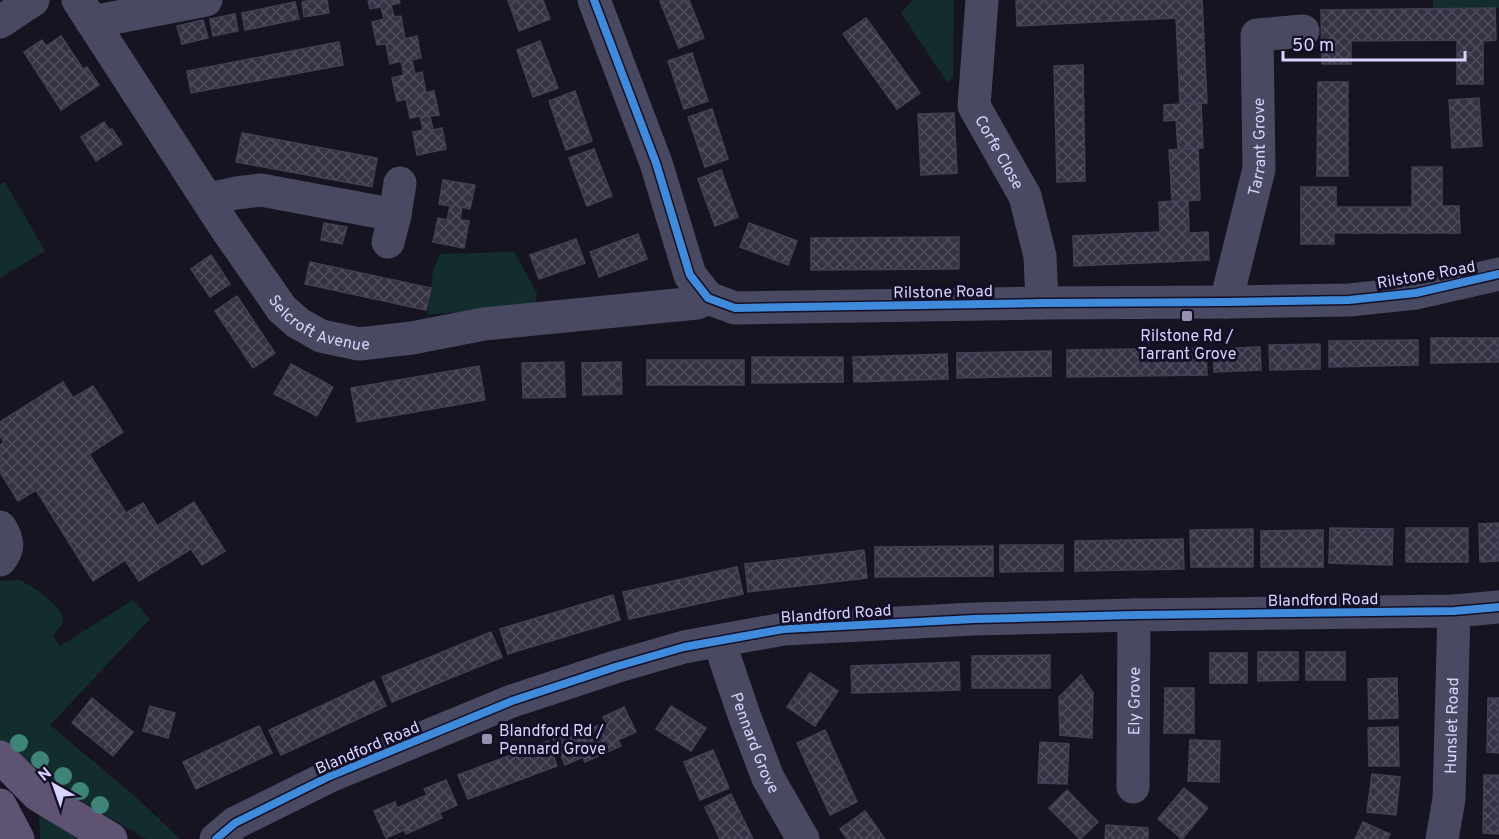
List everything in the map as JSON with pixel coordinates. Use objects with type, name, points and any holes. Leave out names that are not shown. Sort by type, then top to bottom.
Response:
[{"type":"main road","points":[[0,757],[38,795],[111,839]]},
{"type":"main road","points":[[0,797],[38,795]]},
{"type":"main road","points":[[0,805],[18,839]]},
{"type":"main road","points":[[0,833],[9,839]]},
{"type":"street","points":[[0,22],[33,0]]},
{"type":"street","name":"Selcroft Avenue","points":[[206,0],[85,11],[225,227],[282,309],[298,323],[321,336],[359,344],[412,338],[484,324],[697,303],[708,298]]},
{"type":"street","points":[[594,0],[656,163],[690,275],[708,298]]},
{"type":"street","name":"Corfe Close","points":[[982,0],[974,106],[1025,195],[1040,256],[1042,303]]},
{"type":"street","name":"Tarrant Grove","points":[[1227,302],[1258,169],[1257,34],[1303,32]]},
{"type":"street","points":[[208,199],[261,190],[394,213]]},
{"type":"street","name":"Rilstone Road","points":[[708,298],[735,308],[1349,300],[1416,293],[1499,274]]},
{"type":"street","points":[[0,527],[6,538],[6,552],[0,560]]},
{"type":"street","name":"Blandford Road","points":[[216,839],[235,823],[330,776],[512,701],[615,666],[684,647],[784,628],[974,619],[1454,611],[1499,607]]},
{"type":"street","name":"Hunslet Road","points":[[1442,839],[1449,799],[1454,611]]},
{"type":"street","name":"Ely Grove","points":[[1132,787],[1134,615]]},
{"type":"street","name":"Pennard Grove","points":[[719,641],[768,778],[803,839]]},
{"type":"green space","points":[[913,0],[954,0],[953,78],[947,82],[901,13]]},
{"type":"green space","points":[[1433,0],[1499,0],[1499,8],[1433,9]]},
{"type":"green space","points":[[5,182],[45,251],[0,278],[0,184]]},
{"type":"green space","points":[[514,252],[537,293],[535,305],[427,315],[433,271],[440,254]]},
{"type":"green space","points":[[20,580],[40,592],[62,614],[63,623],[53,636],[60,646],[133,600],[150,619],[50,725],[138,799],[180,839],[146,839],[73,796],[0,740],[0,581]]},
{"type":"green space","points":[[39,811],[84,839],[40,839]]},
{"type":"building","points":[[327,0],[329,13],[304,17],[302,2]]},
{"type":"building","points":[[368,0],[399,0],[400,3],[391,5],[394,17],[401,16],[405,39],[417,36],[421,58],[412,60],[415,74],[422,72],[426,93],[434,91],[439,115],[430,116],[433,130],[442,128],[446,149],[417,155],[413,132],[423,130],[420,116],[410,118],[406,99],[397,101],[392,78],[404,75],[401,61],[390,64],[386,44],[377,45],[372,22],[384,19],[381,7],[370,9]]},
{"type":"building","points":[[508,0],[543,0],[550,19],[519,31]]},
{"type":"building","points":[[689,0],[704,38],[679,48],[660,1]]},
{"type":"building","points":[[1016,0],[1202,0],[1207,103],[1180,104],[1176,18],[1017,26]]},
{"type":"building","points":[[295,2],[299,19],[245,30],[242,13]]},
{"type":"building","points":[[1495,8],[1496,40],[1483,41],[1483,84],[1457,84],[1457,40],[1351,41],[1351,64],[1322,64],[1321,10]]},
{"type":"building","points":[[235,14],[238,31],[213,36],[210,19]]},
{"type":"building","points":[[866,18],[920,93],[897,109],[843,34]]},
{"type":"building","points":[[203,20],[208,38],[182,44],[177,26]]},
{"type":"building","points":[[61,36],[83,69],[87,67],[99,85],[61,110],[24,52],[42,40],[46,46]]},
{"type":"building","points":[[540,41],[558,88],[533,97],[517,50]]},
{"type":"building","points":[[339,42],[343,65],[191,93],[187,71]]},
{"type":"building","points":[[692,53],[708,101],[684,109],[668,61]]},
{"type":"building","points":[[1083,65],[1085,181],[1057,182],[1054,66]]},
{"type":"building","points":[[1318,82],[1348,82],[1348,176],[1317,176]]},
{"type":"building","points":[[575,91],[592,141],[566,150],[549,101]]},
{"type":"building","points":[[1479,98],[1482,146],[1452,148],[1449,100]]},
{"type":"building","points":[[1201,103],[1203,148],[1178,149],[1176,120],[1164,121],[1164,105]]},
{"type":"building","points":[[712,109],[728,159],[705,167],[688,117]]},
{"type":"building","points":[[954,113],[957,173],[921,175],[918,114]]},
{"type":"building","points":[[104,122],[122,144],[96,161],[81,137]]},
{"type":"building","points":[[242,133],[377,158],[372,187],[236,162]]},
{"type":"building","points":[[1198,148],[1200,200],[1172,201],[1169,150]]},
{"type":"building","points":[[594,149],[612,196],[587,206],[569,158]]},
{"type":"building","points":[[1412,167],[1442,167],[1442,206],[1459,206],[1460,233],[1334,233],[1334,244],[1301,244],[1301,187],[1336,187],[1336,207],[1412,207]]},
{"type":"building","points":[[721,170],[738,217],[715,226],[698,179]]},
{"type":"building","points":[[443,180],[475,185],[470,209],[462,207],[460,220],[469,221],[464,248],[433,242],[438,218],[447,220],[450,206],[439,204]]},
{"type":"building","points":[[1188,200],[1189,233],[1208,232],[1209,260],[1074,266],[1073,236],[1160,232],[1159,202]]},
{"type":"building","points":[[324,223],[347,227],[342,244],[321,240]]},
{"type":"building","points":[[749,223],[797,241],[788,265],[740,247]]},
{"type":"building","points":[[638,234],[647,259],[599,277],[590,252]]},
{"type":"building","points":[[959,237],[959,269],[811,270],[811,238]]},
{"type":"building","points":[[576,239],[585,263],[539,279],[530,255]]},
{"type":"building","points":[[211,255],[230,284],[210,297],[191,269]]},
{"type":"building","points":[[310,262],[431,288],[426,310],[305,284]]},
{"type":"building","points":[[237,296],[275,353],[253,368],[215,311]]},
{"type":"building","points":[[1431,338],[1499,338],[1499,362],[1431,363]]},
{"type":"building","points":[[1418,340],[1418,365],[1329,367],[1329,341]]},
{"type":"building","points":[[1320,344],[1320,369],[1270,370],[1269,345]]},
{"type":"building","points":[[1260,347],[1261,370],[1214,372],[1213,349]]},
{"type":"building","points":[[1206,348],[1207,375],[1067,377],[1067,350]]},
{"type":"building","points":[[1051,351],[1051,376],[957,378],[957,353]]},
{"type":"building","points":[[947,354],[948,379],[854,382],[853,357]]},
{"type":"building","points":[[752,357],[843,357],[843,382],[752,383]]},
{"type":"building","points":[[647,360],[744,360],[744,385],[647,385]]},
{"type":"building","points":[[564,362],[565,397],[523,398],[522,363]]},
{"type":"building","points":[[621,362],[622,394],[583,395],[582,363]]},
{"type":"building","points":[[291,364],[333,387],[317,416],[274,394]]},
{"type":"building","points":[[479,366],[485,400],[357,422],[351,388]]},
{"type":"building","points":[[63,382],[73,398],[93,386],[123,432],[89,454],[126,513],[143,503],[157,526],[194,502],[225,551],[202,565],[191,549],[139,581],[125,560],[93,581],[36,490],[18,501],[0,472],[0,445],[4,442],[0,436],[0,422]]},
{"type":"building","points":[[1499,523],[1499,561],[1480,562],[1479,524]]},
{"type":"building","points":[[1330,528],[1393,529],[1392,565],[1329,563]]},
{"type":"building","points":[[1406,528],[1468,528],[1468,562],[1406,562]]},
{"type":"building","points":[[1253,529],[1253,567],[1191,567],[1190,530]]},
{"type":"building","points":[[1323,530],[1323,567],[1261,567],[1261,531]]},
{"type":"building","points":[[1183,539],[1184,569],[1075,571],[1075,541]]},
{"type":"building","points":[[1000,545],[1063,545],[1063,571],[1000,572]]},
{"type":"building","points":[[993,546],[993,576],[875,577],[875,547]]},
{"type":"building","points":[[864,550],[867,578],[748,592],[745,564]]},
{"type":"building","points":[[737,567],[743,594],[629,619],[623,592]]},
{"type":"building","points":[[613,595],[620,620],[508,654],[500,629]]},
{"type":"building","points":[[491,632],[502,657],[392,702],[382,677]]},
{"type":"building","points":[[1258,652],[1298,652],[1298,680],[1258,681]]},
{"type":"building","points":[[1306,652],[1345,652],[1345,680],[1306,680]]},
{"type":"building","points":[[1210,653],[1247,653],[1247,683],[1210,683]]},
{"type":"building","points":[[1050,655],[1050,688],[972,688],[972,656]]},
{"type":"building","points":[[959,662],[960,690],[852,693],[851,666]]},
{"type":"building","points":[[810,673],[838,691],[815,726],[787,707]]},
{"type":"building","points":[[1081,675],[1093,693],[1092,738],[1060,735],[1059,697]]},
{"type":"building","points":[[1397,678],[1398,718],[1369,719],[1368,679]]},
{"type":"building","points":[[374,681],[386,706],[281,755],[269,730]]},
{"type":"building","points":[[1165,688],[1194,688],[1194,733],[1164,733]]},
{"type":"building","points":[[92,698],[133,732],[113,756],[72,723]]},
{"type":"building","points":[[1488,698],[1499,698],[1499,753],[1487,752]]},
{"type":"building","points":[[150,706],[175,713],[168,738],[143,731]]},
{"type":"building","points":[[671,706],[706,728],[691,751],[656,729]]},
{"type":"building","points":[[624,707],[636,732],[618,740],[621,746],[585,762],[583,757],[565,765],[553,738],[574,729],[576,735],[606,722],[603,717]]},
{"type":"building","points":[[259,726],[272,753],[196,789],[183,762]]},
{"type":"building","points":[[1398,727],[1399,766],[1369,766],[1368,728]]},
{"type":"building","points":[[825,730],[857,802],[830,815],[797,743]]},
{"type":"building","points":[[1190,740],[1220,741],[1219,782],[1188,781]]},
{"type":"building","points":[[548,741],[557,766],[468,799],[458,775]]},
{"type":"building","points":[[1040,742],[1069,744],[1067,784],[1038,783]]},
{"type":"building","points":[[713,750],[729,788],[700,800],[684,762]]},
{"type":"building","points":[[1372,774],[1400,777],[1396,815],[1367,812]]},
{"type":"building","points":[[1484,775],[1499,775],[1499,834],[1483,833]]},
{"type":"building","points":[[446,780],[457,805],[439,813],[442,818],[406,834],[404,830],[386,838],[374,811],[395,802],[397,808],[427,795],[424,789]]},
{"type":"building","points":[[1184,788],[1208,808],[1182,839],[1158,819]]},
{"type":"building","points":[[1067,790],[1098,822],[1080,839],[1049,808]]},
{"type":"building","points":[[731,794],[753,839],[720,839],[705,807]]},
{"type":"building","points":[[865,811],[885,839],[847,839],[840,829]]},
{"type":"building","points":[[1363,822],[1390,834],[1387,839],[1355,839]]},
{"type":"building","points":[[1106,825],[1148,828],[1148,839],[1105,839]]},
{"type":"cycle path","points":[[594,0],[656,163],[690,275],[708,298],[735,308],[1349,300],[1416,293],[1499,274]]},
{"type":"cycle path","points":[[216,839],[235,823],[330,776],[512,701],[684,647],[784,629],[974,619],[1454,611],[1499,607]]},
{"type":"place","name":"Rilstone Rd / Tarrant Grove","points":[[1187,316]]},
{"type":"place","name":"Blandford Rd / Pennard Grove","points":[[487,739]]}]
